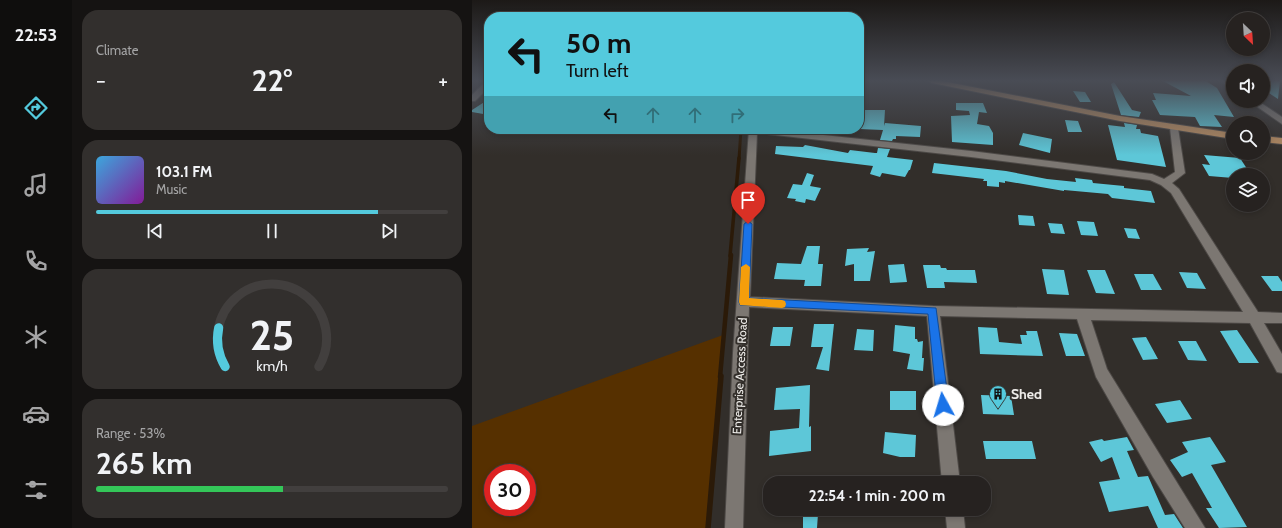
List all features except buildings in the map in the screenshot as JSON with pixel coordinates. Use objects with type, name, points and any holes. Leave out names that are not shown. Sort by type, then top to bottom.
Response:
[{"type":"main road","points":[[1054,106],[1174,128],[1226,135]]},
{"type":"main road","points":[[1270,140],[1282,141]]},
{"type":"street","points":[[1263,108],[1282,121]]},
{"type":"street","points":[[1165,183],[1180,173],[1174,128]]},
{"type":"street","name":"Enterprise Access Road","points":[[734,528],[740,352],[753,134]]},
{"type":"street","points":[[789,134],[971,154],[1152,177],[1165,183],[1175,190],[1253,316],[1282,367]]},
{"type":"street","points":[[744,302],[933,311],[1253,316],[1282,318]]},
{"type":"street","points":[[933,311],[950,476]]},
{"type":"street","points":[[1082,313],[1101,372],[1159,471],[1196,528]]},
{"type":"street","points":[[955,516],[956,528]]},
{"type":"shaded area","points":[[723,335],[709,528],[472,528],[472,426]]},
{"type":"waterway","points":[[739,159],[741,134]]},
{"type":"waterway","points":[[730,256],[739,158]]},
{"type":"waterway","points":[[720,377],[731,255]]},
{"type":"waterway","points":[[708,528],[721,376]]},
{"type":"slow traffic","points":[[746,267],[744,302],[782,304]]},
{"type":"place","name":"Shed","points":[[998,409]]},
{"type":"route","points":[[748,224],[744,302],[933,311],[943,405]]}]
